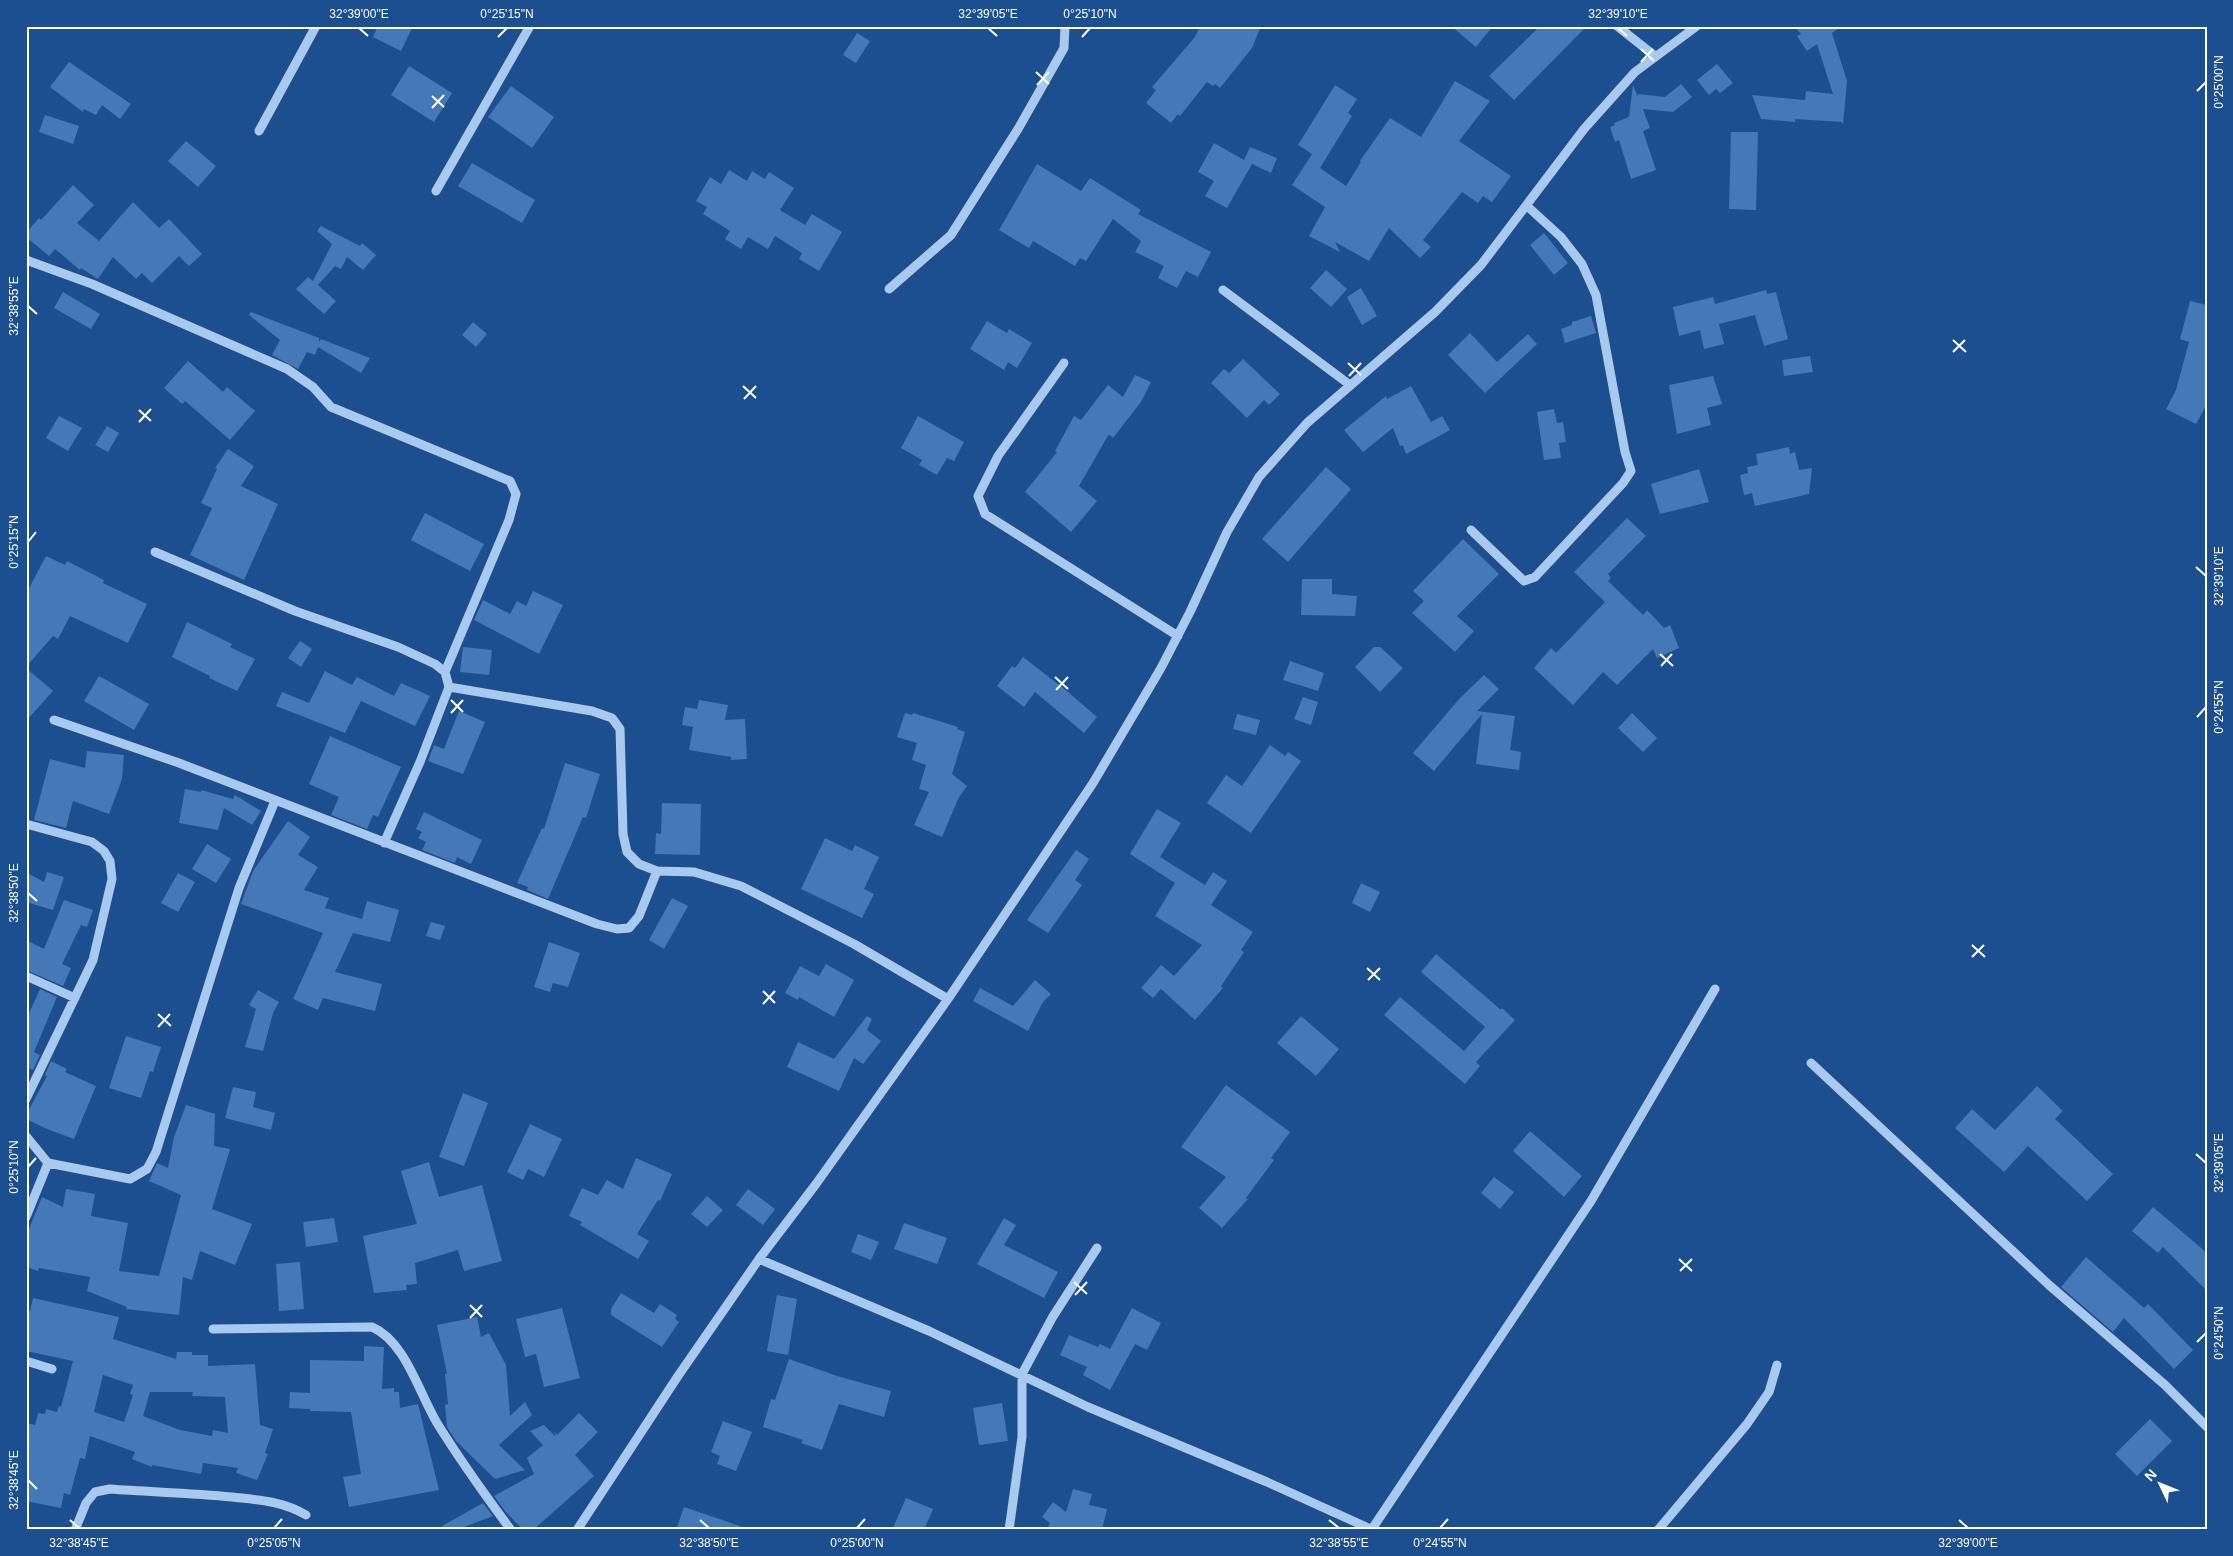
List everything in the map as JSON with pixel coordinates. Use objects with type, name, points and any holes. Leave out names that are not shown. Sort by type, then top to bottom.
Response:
[{"type":"street","points":[[259,132],[316,26]]},
{"type":"street","points":[[436,191],[530,26]]},
{"type":"street","points":[[890,289],[951,235],[1018,129],[1064,48],[1065,26]]},
{"type":"street","points":[[1617,26],[1655,56]]},
{"type":"street","points":[[577,1530],[678,1376],[759,1259],[816,1184],[948,999],[1093,783],[1161,668],[1227,532],[1259,477],[1281,449],[1307,423],[1455,292],[1481,265],[1609,98],[1635,72],[1697,26]]},
{"type":"street","points":[[1471,530],[1524,581],[1535,577],[1623,483],[1631,472],[1621,434],[1596,295],[1582,264],[1561,237],[1527,206]]},
{"type":"street","points":[[26,260],[92,284],[287,368],[313,387],[331,407],[510,480],[516,494],[509,520],[445,672]]},
{"type":"street","points":[[1223,290],[1350,385]]},
{"type":"street","points":[[1064,362],[998,456],[978,496],[986,514],[1178,636]]},
{"type":"street","points":[[155,552],[295,611],[398,647],[435,664],[445,672],[449,687],[420,762],[384,843]]},
{"type":"street","points":[[449,687],[592,711],[612,718],[620,729],[624,834],[627,852],[639,864],[657,871],[694,872],[741,886],[854,944],[948,999]]},
{"type":"street","points":[[54,720],[178,763],[597,924],[617,929],[629,928],[638,916],[657,871]]},
{"type":"street","points":[[26,1136],[48,1163],[130,1179],[147,1169],[156,1152],[178,1087],[238,888],[275,801]]},
{"type":"street","points":[[26,824],[92,842],[104,851],[110,862],[112,879],[93,960],[26,1099]]},
{"type":"street","points":[[26,976],[75,998]]},
{"type":"street","points":[[759,1259],[929,1331],[1022,1374],[1088,1408],[1267,1482],[1373,1530],[1591,1201],[1715,989]]},
{"type":"street","points":[[1811,1063],[2049,1285],[2165,1385],[2207,1427]]},
{"type":"street","points":[[26,1217],[48,1163]]},
{"type":"street","points":[[1009,1530],[1022,1437],[1022,1374],[1052,1318],[1097,1248]]},
{"type":"street","points":[[213,1329],[372,1327],[382,1332],[401,1355],[436,1422],[481,1490],[511,1530]]},
{"type":"street","points":[[26,1361],[52,1369]]},
{"type":"street","points":[[1658,1530],[1747,1424],[1769,1392],[1777,1364]]},
{"type":"street","points":[[75,1530],[86,1503],[95,1492],[110,1489],[260,1500],[283,1504],[306,1515]]},
{"type":"building","points":[[378,26],[413,26],[401,51],[373,37]]},
{"type":"building","points":[[1200,26],[1261,26],[1252,48],[1220,88],[1215,84],[1213,86],[1207,82],[1180,116],[1178,114],[1171,123],[1146,103],[1156,90],[1152,87],[1195,37]]},
{"type":"building","points":[[1451,26],[1493,26],[1476,47]]},
{"type":"building","points":[[1540,26],[1587,26],[1514,100],[1489,76]]},
{"type":"building","points":[[1794,26],[1842,26],[1832,33],[1847,81],[1843,125],[1842,122],[1795,119],[1795,122],[1761,119],[1752,95],[1805,100],[1806,91],[1833,94],[1817,44],[1807,51],[1797,36],[1801,34]]},
{"type":"building","points":[[857,33],[870,41],[856,63],[843,55]]},
{"type":"building","points":[[69,62],[131,104],[120,119],[102,105],[96,115],[84,109],[83,112],[50,87]]},
{"type":"building","points":[[1717,64],[1733,83],[1720,93],[1716,89],[1709,95],[1697,80]]},
{"type":"building","points":[[409,66],[452,93],[434,122],[391,95]]},
{"type":"building","points":[[1455,81],[1490,101],[1459,141],[1511,176],[1492,202],[1483,196],[1478,203],[1462,192],[1423,240],[1431,247],[1420,258],[1389,228],[1369,261],[1335,242],[1340,252],[1309,236],[1325,207],[1292,185],[1312,154],[1298,145],[1335,85],[1357,99],[1348,113],[1352,116],[1320,168],[1346,186],[1360,161],[1390,118],[1421,137]]},
{"type":"building","points":[[1681,84],[1692,97],[1673,112],[1643,109],[1650,128],[1643,131],[1656,170],[1631,179],[1619,140],[1615,142],[1610,127],[1615,125],[1614,123],[1629,117],[1633,85],[1638,97],[1638,94],[1665,97]]},
{"type":"building","points":[[511,86],[554,117],[532,148],[488,117]]},
{"type":"building","points":[[45,115],[79,126],[73,144],[39,132]]},
{"type":"building","points":[[1731,132],[1758,132],[1756,210],[1729,209]]},
{"type":"building","points":[[186,141],[216,166],[198,187],[168,161]]},
{"type":"building","points":[[1214,143],[1244,160],[1250,147],[1277,158],[1271,173],[1252,164],[1227,208],[1205,196],[1214,181],[1198,172]]},
{"type":"building","points":[[472,163],[535,200],[522,223],[458,186]]},
{"type":"building","points":[[1037,164],[1081,191],[1090,178],[1141,210],[1138,214],[1211,252],[1198,277],[1186,271],[1177,288],[1158,278],[1164,266],[1135,252],[1141,241],[1113,219],[1086,261],[1080,258],[1075,266],[1033,241],[1029,248],[999,230]]},
{"type":"building","points":[[729,170],[747,181],[752,171],[765,179],[769,172],[794,188],[780,210],[805,225],[812,214],[842,232],[819,271],[799,259],[802,253],[775,236],[768,249],[748,237],[741,249],[725,239],[730,231],[703,214],[707,207],[696,201],[710,177],[721,184]]},
{"type":"building","points":[[73,185],[94,205],[77,223],[99,241],[133,202],[159,228],[169,219],[202,254],[189,266],[179,256],[152,283],[142,273],[136,279],[113,257],[98,279],[81,268],[80,270],[55,249],[49,256],[26,237],[26,233],[39,218],[41,220]]},
{"type":"building","points":[[321,226],[360,246],[362,243],[376,255],[363,270],[347,257],[341,269],[335,266],[318,285],[336,301],[324,314],[296,289],[308,277],[313,281],[332,244],[317,231]]},
{"type":"building","points":[[1544,233],[1568,263],[1554,275],[1530,245]]},
{"type":"building","points":[[1326,270],[1347,289],[1331,307],[1310,288]]},
{"type":"building","points":[[1361,288],[1377,316],[1362,325],[1347,297]]},
{"type":"building","points":[[1766,290],[1767,294],[1776,292],[1788,339],[1764,346],[1755,315],[1719,324],[1724,344],[1704,349],[1700,330],[1679,336],[1673,307],[1713,297],[1715,304]]},
{"type":"building","points":[[63,292],[100,314],[91,329],[54,308]]},
{"type":"building","points":[[2190,301],[2207,305],[2207,404],[2196,424],[2166,409],[2176,390],[2189,342],[2180,339]]},
{"type":"building","points":[[251,312],[319,338],[319,342],[321,339],[370,358],[361,373],[318,347],[315,355],[307,352],[298,369],[272,355],[280,340],[249,315]]},
{"type":"building","points":[[1591,316],[1596,333],[1565,343],[1561,329],[1572,325],[1572,322]]},
{"type":"building","points":[[987,321],[1007,333],[1009,329],[1032,343],[1017,368],[1008,362],[1004,370],[970,349]]},
{"type":"building","points":[[473,322],[487,334],[476,347],[462,335]]},
{"type":"building","points":[[1470,333],[1497,362],[1528,334],[1537,344],[1485,393],[1448,355]]},
{"type":"building","points":[[1810,356],[1813,372],[1784,376],[1782,360]]},
{"type":"building","points":[[1243,359],[1280,394],[1269,405],[1264,400],[1247,418],[1211,383],[1224,369],[1229,373]]},
{"type":"building","points":[[188,361],[223,392],[227,387],[255,411],[230,440],[185,401],[182,404],[164,388]]},
{"type":"building","points":[[1135,375],[1151,382],[1141,402],[1113,438],[1109,434],[1079,486],[1097,501],[1071,532],[1025,492],[1057,452],[1055,451],[1074,416],[1081,420],[1108,385],[1123,397]]},
{"type":"building","points":[[1713,376],[1722,404],[1707,408],[1711,425],[1677,434],[1669,385]]},
{"type":"building","points":[[1411,386],[1431,422],[1442,416],[1450,430],[1406,454],[1403,445],[1400,446],[1393,428],[1363,452],[1344,430],[1386,396],[1387,399]]},
{"type":"building","points":[[1554,409],[1557,423],[1563,422],[1566,442],[1559,443],[1561,458],[1544,460],[1537,412]]},
{"type":"building","points":[[59,416],[82,428],[68,451],[46,438]]},
{"type":"building","points":[[918,416],[964,442],[954,461],[947,458],[937,475],[919,465],[922,460],[901,448]]},
{"type":"building","points":[[107,426],[119,433],[108,452],[95,445]]},
{"type":"building","points":[[1789,447],[1790,454],[1795,452],[1799,470],[1812,468],[1809,494],[1755,506],[1752,493],[1744,495],[1740,475],[1748,473],[1747,467],[1758,465],[1756,454]]},
{"type":"building","points":[[228,449],[254,466],[241,486],[278,504],[244,580],[190,555],[212,508],[201,503],[217,469],[215,468]]},
{"type":"building","points":[[1326,467],[1351,489],[1288,562],[1262,539]]},
{"type":"building","points":[[1699,469],[1709,502],[1660,514],[1651,484]]},
{"type":"building","points":[[425,513],[484,544],[470,571],[411,540]]},
{"type":"building","points":[[1627,518],[1646,536],[1608,574],[1611,578],[1608,581],[1643,615],[1647,610],[1664,628],[1670,625],[1679,648],[1657,658],[1653,649],[1617,685],[1603,672],[1573,705],[1534,668],[1551,648],[1556,653],[1605,602],[1574,572]]},
{"type":"building","points":[[1463,539],[1499,574],[1457,616],[1474,631],[1455,652],[1412,613],[1424,601],[1413,591]]},
{"type":"building","points":[[46,556],[65,565],[67,561],[104,580],[103,583],[147,604],[128,643],[70,616],[58,639],[53,636],[26,667],[26,594]]},
{"type":"building","points":[[1302,579],[1332,579],[1332,594],[1357,596],[1355,616],[1301,615]]},
{"type":"building","points":[[533,591],[563,605],[539,654],[474,620],[483,600],[510,614],[517,601],[526,606]]},
{"type":"building","points":[[187,622],[232,644],[230,647],[255,659],[237,691],[172,657]]},
{"type":"building","points":[[300,641],[312,649],[301,667],[288,658]]},
{"type":"building","points":[[463,647],[492,650],[489,675],[460,672]]},
{"type":"building","points":[[1374,647],[1380,647],[1403,668],[1380,692],[1355,667]]},
{"type":"building","points":[[1023,657],[1097,717],[1084,733],[1035,692],[1024,707],[997,686],[1012,666],[1015,668]]},
{"type":"building","points":[[1290,661],[1324,673],[1318,691],[1283,680]]},
{"type":"building","points":[[26,668],[53,691],[26,721]]},
{"type":"building","points":[[325,671],[352,685],[357,677],[394,696],[401,683],[430,696],[415,726],[361,701],[345,733],[276,706],[282,692],[309,703]]},
{"type":"building","points":[[1484,675],[1499,689],[1477,711],[1515,716],[1510,750],[1521,752],[1519,770],[1476,764],[1482,714],[1434,771],[1413,753],[1460,698]]},
{"type":"building","points":[[99,676],[149,704],[134,730],[84,701]]},
{"type":"building","points":[[1303,697],[1318,702],[1311,725],[1294,719]]},
{"type":"building","points":[[699,700],[728,705],[725,720],[745,719],[747,759],[731,760],[731,757],[689,750],[693,727],[682,725],[685,707],[697,709]]},
{"type":"building","points":[[459,711],[485,722],[463,774],[428,761],[434,745],[444,749]]},
{"type":"building","points":[[905,713],[912,715],[913,713],[958,727],[957,729],[965,732],[952,774],[967,786],[958,799],[942,837],[914,825],[929,792],[919,789],[926,765],[912,760],[917,743],[897,737]]},
{"type":"building","points":[[1632,713],[1657,738],[1643,752],[1618,728]]},
{"type":"building","points":[[1237,714],[1260,720],[1256,735],[1233,729]]},
{"type":"building","points":[[330,736],[401,767],[378,817],[373,815],[367,829],[331,815],[339,797],[309,784]]},
{"type":"building","points":[[1270,745],[1285,756],[1288,752],[1301,761],[1251,833],[1207,803],[1226,775],[1242,786]]},
{"type":"building","points":[[87,751],[124,755],[122,779],[109,814],[73,801],[66,828],[34,820],[50,759],[85,768]]},
{"type":"building","points":[[565,763],[600,774],[586,818],[583,817],[548,899],[527,890],[528,887],[517,883],[542,828],[544,829]]},
{"type":"building","points":[[185,789],[201,792],[201,790],[233,799],[235,795],[261,811],[252,825],[224,808],[218,830],[179,823]]},
{"type":"building","points":[[662,803],[701,804],[700,855],[655,854],[656,833],[661,834]]},
{"type":"building","points":[[1157,809],[1181,823],[1160,857],[1205,885],[1213,872],[1227,881],[1211,905],[1253,932],[1241,950],[1244,952],[1221,986],[1223,988],[1195,1020],[1161,989],[1153,998],[1141,988],[1161,965],[1174,976],[1202,945],[1155,916],[1175,883],[1130,854]]},
{"type":"building","points":[[424,812],[482,840],[471,864],[457,857],[455,863],[422,850],[426,842],[418,838],[422,832],[416,829]]},
{"type":"building","points":[[288,821],[310,837],[298,855],[318,867],[304,890],[329,898],[325,908],[362,919],[367,901],[399,910],[390,942],[353,933],[335,972],[382,984],[375,1011],[323,998],[318,1010],[293,999],[323,933],[241,904],[253,871]]},
{"type":"building","points":[[825,838],[852,851],[855,845],[879,857],[864,889],[874,894],[862,918],[801,889]]},
{"type":"building","points":[[207,844],[231,859],[216,883],[192,869]]},
{"type":"building","points":[[1076,850],[1089,859],[1075,880],[1082,885],[1048,933],[1027,920]]},
{"type":"building","points":[[26,872],[44,882],[47,872],[64,877],[53,910],[26,902]]},
{"type":"building","points":[[178,873],[195,882],[178,912],[161,903]]},
{"type":"building","points":[[1361,883],[1380,892],[1370,912],[1352,903]]},
{"type":"building","points":[[672,898],[688,906],[664,949],[649,940]]},
{"type":"building","points":[[64,900],[93,910],[87,927],[81,925],[62,964],[71,968],[63,986],[26,970],[26,940],[44,949]]},
{"type":"building","points":[[431,922],[445,926],[440,940],[426,936]]},
{"type":"building","points":[[549,942],[580,953],[568,987],[553,983],[550,992],[534,987]]},
{"type":"building","points":[[1436,954],[1515,1020],[1476,1062],[1480,1066],[1465,1084],[1384,1015],[1400,997],[1464,1051],[1485,1027],[1421,972]]},
{"type":"building","points":[[826,964],[854,980],[834,1017],[799,997],[798,1000],[785,993],[800,966],[819,976]]},
{"type":"building","points":[[1035,980],[1051,994],[1043,1002],[1028,1031],[973,1001],[980,988],[1013,1006]]},
{"type":"building","points":[[40,989],[57,997],[34,1052],[40,1055],[33,1070],[27,1068],[26,1070],[26,1020]]},
{"type":"building","points":[[258,990],[279,1002],[273,1013],[263,1051],[245,1047],[256,1009],[249,1005]]},
{"type":"building","points":[[867,1016],[872,1019],[867,1030],[881,1041],[863,1064],[854,1058],[839,1091],[787,1067],[798,1042],[834,1059]]},
{"type":"building","points":[[1301,1016],[1339,1049],[1316,1076],[1277,1043]]},
{"type":"building","points":[[126,1036],[161,1047],[153,1072],[150,1071],[141,1098],[109,1088]]},
{"type":"building","points":[[51,1061],[67,1069],[65,1072],[96,1086],[74,1139],[26,1119],[26,1115],[47,1076],[45,1075]]},
{"type":"building","points":[[1226,1085],[1290,1132],[1271,1158],[1274,1160],[1246,1198],[1248,1199],[1222,1228],[1199,1208],[1226,1177],[1181,1147]]},
{"type":"building","points":[[2037,1086],[2063,1111],[2055,1119],[2113,1174],[2087,1201],[2028,1146],[2004,1172],[1955,1128],[1972,1109],[1995,1130]]},
{"type":"building","points":[[233,1087],[256,1092],[253,1107],[275,1113],[271,1130],[225,1118]]},
{"type":"building","points":[[463,1093],[488,1103],[464,1166],[439,1157]]},
{"type":"building","points":[[186,1105],[215,1114],[214,1146],[230,1149],[212,1209],[252,1224],[235,1265],[200,1251],[192,1280],[183,1277],[179,1315],[126,1309],[127,1307],[87,1291],[90,1277],[39,1268],[38,1271],[26,1267],[26,1236],[42,1197],[63,1207],[66,1189],[95,1194],[91,1216],[128,1223],[119,1271],[159,1276],[181,1195],[149,1181],[157,1163],[168,1168],[174,1137]]},
{"type":"building","points":[[530,1124],[562,1139],[544,1177],[528,1169],[523,1180],[507,1172]]},
{"type":"building","points":[[1530,1131],[1582,1176],[1564,1197],[1513,1151]]},
{"type":"building","points":[[636,1158],[672,1174],[660,1201],[658,1200],[637,1234],[649,1241],[638,1259],[580,1225],[582,1222],[569,1216],[582,1188],[598,1195],[607,1180],[623,1189]]},
{"type":"building","points":[[429,1162],[439,1197],[482,1185],[502,1261],[464,1271],[458,1250],[415,1263],[417,1284],[406,1285],[407,1290],[374,1293],[363,1236],[417,1224],[401,1171]]},
{"type":"building","points":[[1494,1177],[1514,1192],[1500,1209],[1481,1193]]},
{"type":"building","points":[[748,1189],[775,1209],[763,1225],[736,1205]]},
{"type":"building","points":[[707,1196],[723,1210],[707,1227],[691,1214]]},
{"type":"building","points":[[2153,1207],[2207,1253],[2207,1291],[2163,1247],[2158,1253],[2132,1231]]},
{"type":"building","points":[[334,1218],[338,1242],[306,1247],[303,1222]]},
{"type":"building","points":[[1004,1218],[1016,1225],[1004,1245],[1058,1272],[1044,1298],[977,1264]]},
{"type":"building","points":[[904,1223],[947,1238],[937,1264],[894,1249]]},
{"type":"building","points":[[858,1234],[879,1242],[871,1260],[851,1252]]},
{"type":"building","points":[[2086,1257],[2144,1308],[2148,1304],[2193,1350],[2174,1369],[2124,1318],[2113,1332],[2061,1287]]},
{"type":"building","points":[[300,1262],[304,1309],[279,1311],[276,1264]]},
{"type":"building","points":[[621,1293],[654,1313],[660,1304],[677,1315],[675,1319],[679,1322],[662,1347],[611,1315],[611,1309]]},
{"type":"building","points":[[777,1295],[797,1299],[788,1355],[767,1351]]},
{"type":"building","points":[[33,1298],[119,1317],[113,1339],[176,1359],[177,1352],[192,1352],[192,1355],[208,1355],[208,1366],[255,1364],[260,1425],[273,1429],[265,1453],[268,1454],[257,1480],[236,1473],[238,1468],[203,1463],[201,1474],[152,1465],[152,1467],[132,1459],[135,1452],[90,1436],[85,1459],[80,1458],[70,1495],[64,1493],[61,1508],[26,1501],[26,1423],[35,1425],[38,1413],[45,1414],[46,1409],[57,1412],[59,1406],[61,1407],[73,1361],[26,1351],[26,1310],[30,1311]],"holes":[[[103,1375],[133,1385],[130,1394],[133,1395],[124,1422],[94,1412]],[[150,1392],[193,1392],[192,1396],[225,1397],[228,1433],[213,1430],[212,1436],[180,1430],[143,1416]]]},
{"type":"building","points":[[562,1308],[580,1378],[544,1387],[536,1354],[525,1357],[516,1319]]},
{"type":"building","points":[[1132,1308],[1161,1323],[1147,1350],[1135,1344],[1110,1390],[1083,1375],[1087,1367],[1060,1355],[1069,1335],[1098,1347],[1100,1344],[1110,1349]]},
{"type":"building","points":[[477,1317],[481,1337],[489,1333],[506,1365],[510,1416],[525,1402],[532,1415],[499,1445],[525,1470],[495,1479],[456,1441],[447,1427],[445,1405],[448,1404],[445,1374],[447,1374],[437,1325]]},
{"type":"building","points":[[364,1346],[384,1347],[382,1389],[394,1388],[394,1392],[399,1392],[400,1408],[418,1404],[439,1490],[349,1507],[343,1477],[361,1474],[351,1412],[310,1411],[310,1409],[289,1408],[290,1392],[310,1393],[310,1360],[364,1361]]},
{"type":"building","points":[[789,1359],[837,1376],[891,1391],[884,1417],[839,1404],[822,1450],[801,1443],[803,1440],[763,1427],[771,1399],[775,1400]]},
{"type":"building","points":[[1002,1403],[1008,1441],[979,1445],[973,1408]]},
{"type":"building","points":[[579,1413],[598,1432],[575,1455],[594,1476],[533,1530],[523,1530],[494,1496],[534,1474],[527,1458],[543,1445],[530,1431],[544,1425],[556,1437],[554,1431],[557,1435]]},
{"type":"building","points":[[2150,1419],[2172,1441],[2137,1476],[2115,1454]]},
{"type":"building","points":[[723,1421],[752,1432],[736,1471],[717,1464],[720,1456],[711,1452]]},
{"type":"building","points":[[1073,1489],[1092,1494],[1089,1505],[1107,1509],[1102,1530],[1047,1530],[1050,1523],[1042,1517],[1053,1502],[1066,1512]]},
{"type":"building","points":[[906,1498],[933,1509],[924,1530],[892,1530]]},
{"type":"building","points":[[483,1503],[493,1516],[456,1530],[444,1530],[442,1526]]},
{"type":"building","points":[[684,1507],[743,1527],[742,1530],[676,1530]]}]
